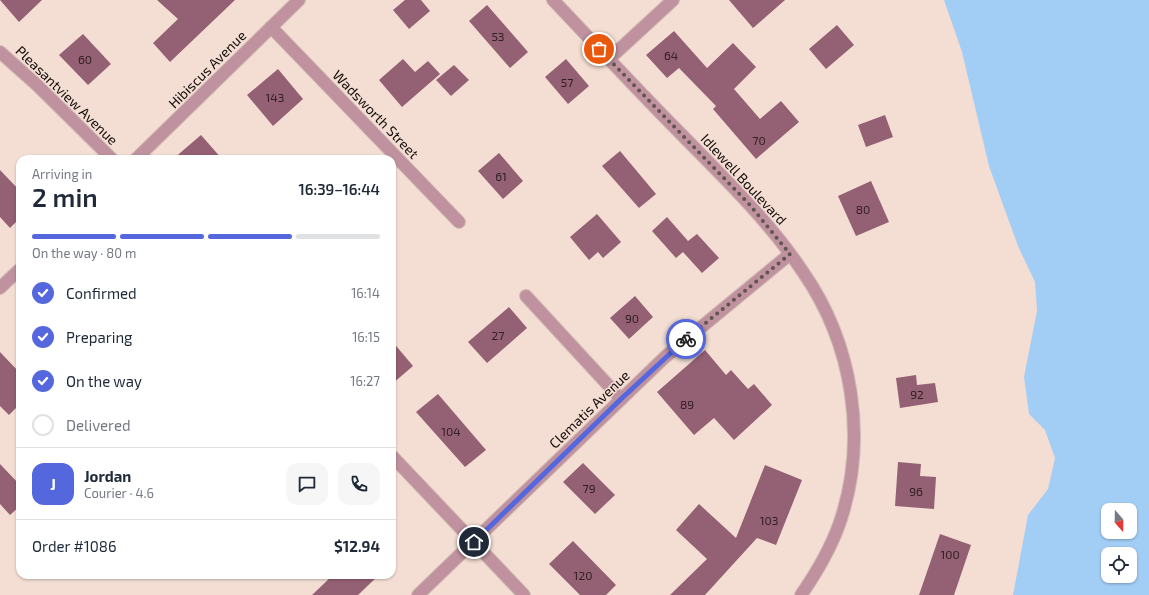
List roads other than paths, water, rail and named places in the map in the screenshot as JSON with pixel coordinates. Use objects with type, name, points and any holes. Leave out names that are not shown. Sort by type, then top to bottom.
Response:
[{"type":"street","name":"Hibiscus Avenue","points":[[140,155],[299,0]]},
{"type":"street","name":"Idlewell Boulevard","points":[[553,0],[608,59],[749,204],[790,254],[814,289],[834,327],[850,383],[854,420],[851,472],[841,520],[823,560],[801,595]]},
{"type":"street","points":[[608,59],[673,0]]},
{"type":"street","name":"Wadsworth Street","points":[[271,27],[394,155]]},
{"type":"street","name":"Pleasantview Avenue","points":[[0,52],[37,85],[108,155]]},
{"type":"street","name":"Wadsworth Street","points":[[396,157],[459,222]]},
{"type":"street","name":"Clematis Avenue","points":[[418,595],[621,399],[680,345],[790,254]]},
{"type":"street","points":[[0,288],[16,273]]},
{"type":"street","points":[[526,296],[621,399]]},
{"type":"street","points":[[396,460],[524,595]]},
{"type":"water","points":[[944,0],[1149,0],[1149,595],[1013,595],[1028,515],[1048,489],[1055,458],[1045,430],[1029,414],[1024,377],[1037,311],[1035,282],[1018,246],[989,166],[962,52]]}]
